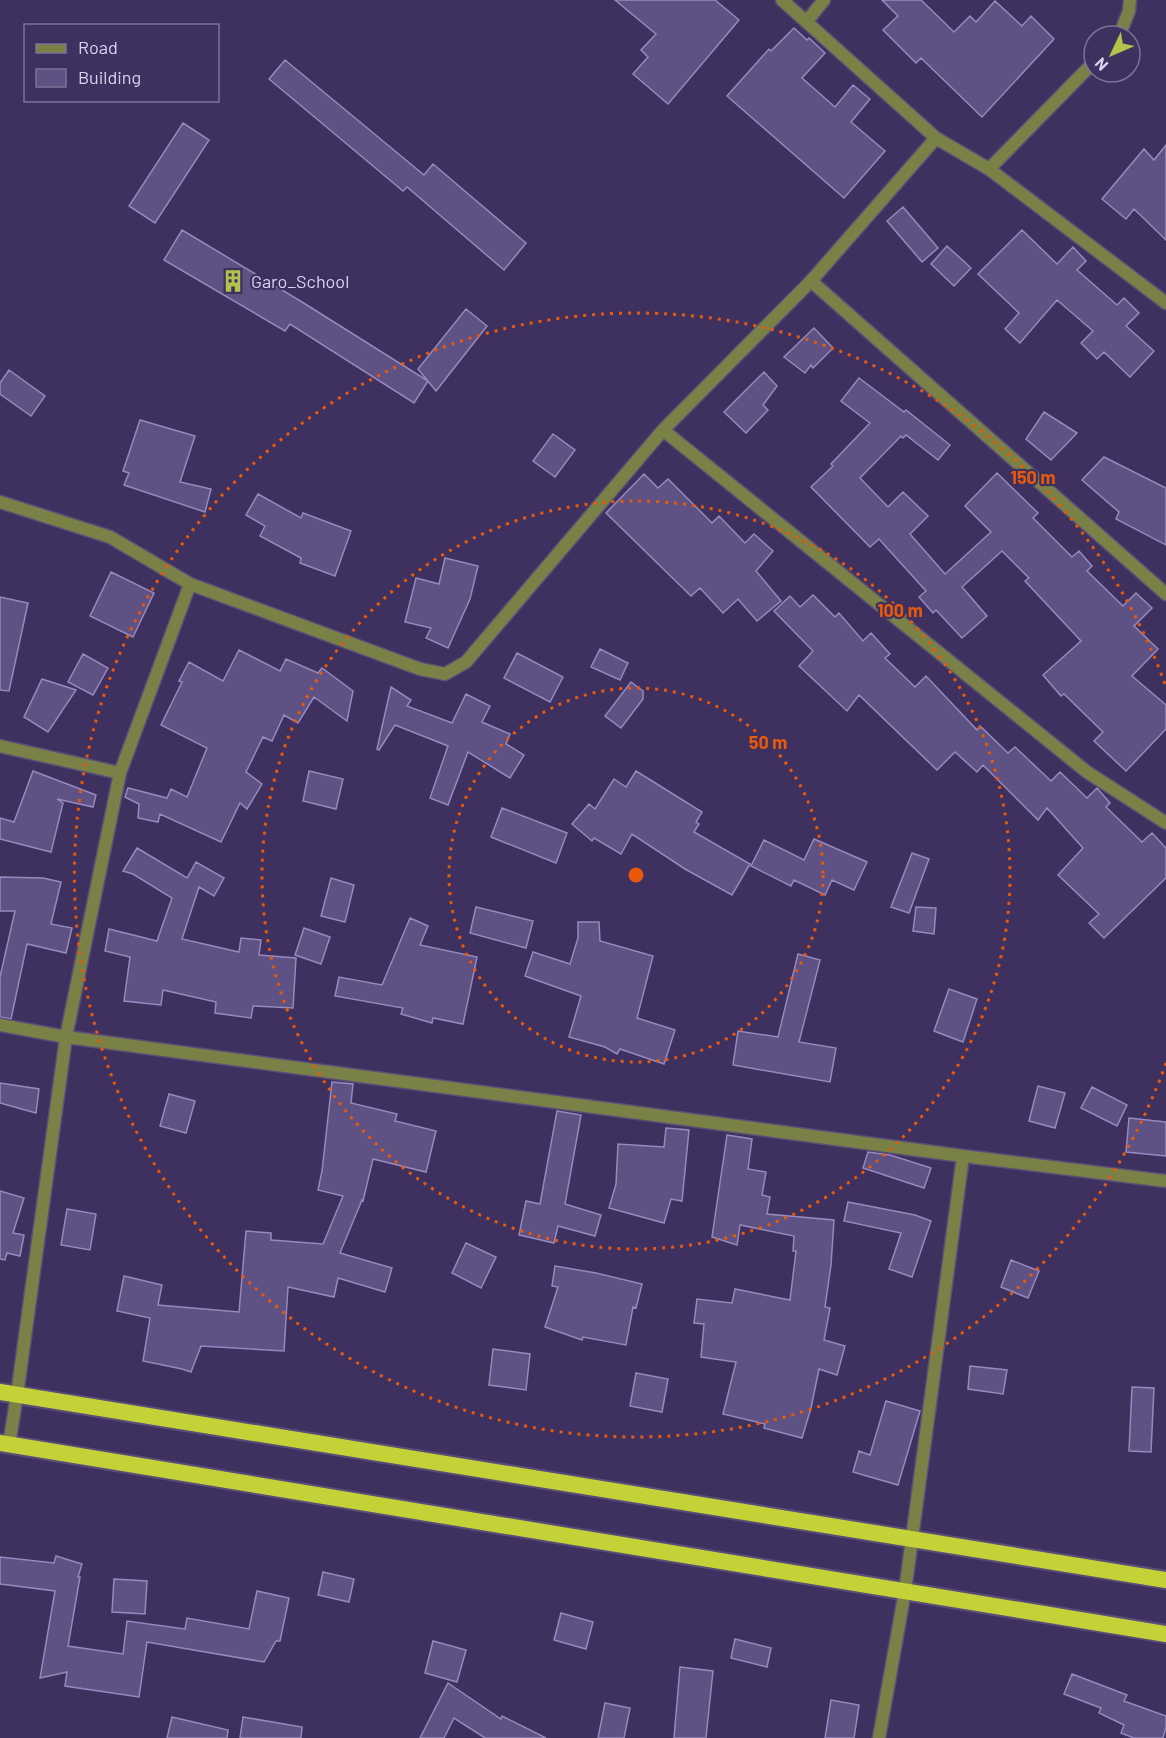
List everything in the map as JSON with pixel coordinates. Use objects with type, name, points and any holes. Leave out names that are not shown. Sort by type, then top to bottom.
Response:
[{"type":"highway","points":[[0,1392],[1166,1580]]},
{"type":"highway","points":[[4,1444],[1166,1634]]},
{"type":"street","points":[[782,0],[936,138],[989,170],[1166,303]]},
{"type":"street","points":[[807,21],[824,0]]},
{"type":"street","points":[[1123,24],[1130,0]]},
{"type":"street","points":[[989,170],[1082,74]]},
{"type":"street","points":[[0,502],[110,537],[190,584],[420,669],[445,674],[466,662],[663,430],[810,281],[936,138]]},
{"type":"street","points":[[810,281],[1166,594]]},
{"type":"street","points":[[663,430],[1087,772],[1166,823]]},
{"type":"street","points":[[4,1444],[17,1395],[66,1037],[120,773],[190,584]]},
{"type":"street","points":[[0,746],[120,773]]},
{"type":"street","points":[[0,1025],[66,1037],[1166,1181]]},
{"type":"street","points":[[879,1738],[905,1591],[963,1156]]},
{"type":"building","points":[[615,0],[715,0],[739,20],[668,104],[633,74],[648,57],[641,50],[656,34]]},
{"type":"building","points":[[882,0],[921,0],[954,32],[970,16],[976,22],[995,1],[1022,26],[1031,16],[1054,39],[982,117],[921,58],[916,63],[883,30],[898,16]]},
{"type":"building","points":[[794,28],[825,53],[802,78],[835,107],[853,85],[870,99],[851,122],[885,151],[844,198],[727,96],[769,49],[771,51]]},
{"type":"building","points":[[285,60],[424,175],[433,164],[526,243],[504,270],[407,187],[403,191],[269,79]]},
{"type":"building","points":[[183,123],[209,140],[155,223],[129,206]]},
{"type":"building","points":[[1166,145],[1166,240],[1134,209],[1126,219],[1102,199],[1144,149],[1154,160]]},
{"type":"building","points":[[903,207],[938,248],[922,262],[887,221]]},
{"type":"building","points":[[182,230],[428,381],[414,403],[290,324],[285,331],[164,260]]},
{"type":"building","points":[[1022,230],[1057,264],[1073,247],[1086,261],[1077,270],[1117,305],[1124,298],[1139,313],[1126,326],[1154,351],[1130,377],[1104,352],[1097,359],[1081,343],[1093,331],[1057,300],[1020,343],[1005,329],[1019,313],[978,274]]},
{"type":"building","points":[[947,246],[971,268],[954,286],[931,264]]},
{"type":"building","points":[[466,309],[487,326],[436,391],[418,369]]},
{"type":"building","points":[[814,328],[833,348],[813,368],[811,365],[805,373],[784,357]]},
{"type":"building","points":[[9,370],[45,396],[31,416],[0,394],[0,383]]},
{"type":"building","points":[[764,372],[777,386],[763,405],[768,410],[746,433],[724,412]]},
{"type":"building","points":[[859,378],[904,412],[906,410],[950,445],[938,460],[906,435],[903,438],[901,436],[860,478],[888,507],[903,492],[928,516],[910,534],[945,574],[991,532],[965,506],[997,473],[1038,513],[1033,518],[1072,557],[1079,551],[1092,566],[1087,571],[1123,606],[1136,593],[1152,608],[1134,626],[1158,649],[1132,676],[1166,705],[1166,729],[1126,771],[1094,741],[1103,732],[1064,694],[1061,696],[1043,675],[1081,641],[1025,581],[1029,578],[1002,551],[962,587],[987,616],[962,638],[936,610],[933,613],[919,597],[926,591],[879,539],[870,547],[811,487],[833,466],[831,464],[870,423],[841,401]]},
{"type":"building","points":[[1044,412],[1077,433],[1051,460],[1026,439]]},
{"type":"building","points":[[140,420],[195,436],[180,482],[211,489],[205,512],[124,485],[129,473],[123,471]]},
{"type":"building","points":[[553,434],[575,450],[555,477],[533,461]]},
{"type":"building","points":[[1104,457],[1166,488],[1166,545],[1116,519],[1119,512],[1082,480]]},
{"type":"building","points":[[644,474],[658,488],[668,479],[712,523],[719,516],[745,543],[754,534],[773,551],[756,571],[781,601],[757,621],[738,599],[723,613],[700,588],[691,596],[606,513]]},
{"type":"building","points":[[258,494],[301,518],[303,513],[351,531],[335,576],[300,563],[301,558],[260,536],[265,526],[246,515]]},
{"type":"building","points":[[445,558],[478,566],[470,599],[448,648],[426,638],[431,628],[405,622],[416,578],[439,584]]},
{"type":"building","points":[[111,572],[154,593],[133,637],[90,616]]},
{"type":"building","points":[[813,595],[835,617],[839,613],[863,641],[871,633],[890,654],[885,658],[915,687],[926,676],[977,730],[980,726],[1008,753],[1015,747],[1051,781],[1060,772],[1087,798],[1097,788],[1110,803],[1106,807],[1142,842],[1152,833],[1166,848],[1166,878],[1104,938],[1089,923],[1099,914],[1058,875],[1083,848],[1047,808],[1038,820],[983,765],[977,772],[955,752],[937,770],[859,695],[847,711],[799,666],[813,651],[774,611],[790,596],[800,607]]},
{"type":"building","points":[[0,597],[28,603],[9,691],[0,690]]},
{"type":"building","points":[[600,649],[628,663],[620,680],[591,667]]},
{"type":"building","points":[[239,650],[280,671],[286,659],[318,673],[322,668],[353,691],[347,721],[314,697],[298,723],[284,715],[272,741],[263,737],[246,772],[262,784],[247,809],[240,803],[221,842],[160,814],[158,822],[138,818],[139,804],[125,797],[128,788],[167,798],[171,789],[187,797],[207,748],[161,725],[189,662],[223,681]]},
{"type":"building","points":[[517,653],[563,677],[550,702],[504,678]]},
{"type":"building","points":[[83,654],[108,668],[93,695],[68,682]]},
{"type":"building","points":[[42,679],[76,690],[48,732],[24,717]]},
{"type":"building","points":[[631,682],[643,691],[643,699],[621,728],[605,716]]},
{"type":"building","points":[[391,687],[411,700],[407,706],[452,723],[466,694],[490,706],[482,722],[510,734],[506,744],[524,755],[510,778],[468,752],[448,805],[430,798],[448,746],[395,725],[379,750],[377,749]]},
{"type":"building","points":[[33,771],[96,795],[93,807],[57,799],[63,803],[51,852],[0,839],[0,818],[14,822]]},
{"type":"building","points":[[309,771],[343,779],[336,809],[303,801]]},
{"type":"building","points":[[636,771],[702,812],[696,822],[699,824],[694,832],[750,864],[732,895],[685,869],[632,834],[621,854],[594,838],[592,841],[572,824],[589,804],[595,809],[614,779],[626,787]]},
{"type":"building","points":[[502,808],[567,833],[556,863],[491,837]]},
{"type":"building","points":[[814,839],[867,862],[854,890],[832,880],[825,895],[794,880],[791,886],[751,866],[764,840],[804,860]]},
{"type":"building","points":[[137,848],[187,878],[196,862],[224,878],[214,896],[199,887],[182,939],[239,952],[241,938],[261,940],[259,955],[296,958],[293,1008],[253,1006],[251,1018],[215,1013],[216,1002],[163,990],[161,1005],[124,1001],[130,957],[105,951],[109,929],[157,941],[172,898],[133,874],[123,871]]},
{"type":"building","points":[[912,853],[929,859],[909,913],[891,907]]},
{"type":"building","points":[[0,877],[43,878],[61,882],[51,924],[72,928],[66,953],[27,944],[11,1019],[0,1017],[0,977],[15,911],[0,911]]},
{"type":"building","points":[[331,878],[354,885],[345,922],[321,916]]},
{"type":"building","points":[[476,907],[533,921],[526,948],[470,933]]},
{"type":"building","points":[[916,907],[936,908],[934,934],[913,931]]},
{"type":"building","points":[[410,918],[428,926],[420,945],[477,957],[463,1024],[433,1018],[432,1023],[401,1014],[403,1008],[335,996],[339,977],[382,985]]},
{"type":"building","points":[[578,922],[599,922],[600,941],[653,956],[637,1018],[675,1030],[664,1064],[620,1049],[617,1054],[605,1047],[569,1037],[581,996],[525,976],[533,952],[570,964],[578,938]]},
{"type":"building","points":[[304,928],[330,937],[321,964],[295,955]]},
{"type":"building","points":[[798,954],[820,960],[799,1042],[836,1048],[830,1082],[733,1065],[738,1031],[778,1037]]},
{"type":"building","points":[[949,989],[977,999],[963,1042],[934,1031]]},
{"type":"building","points":[[332,1082],[353,1084],[351,1103],[397,1114],[395,1121],[436,1131],[426,1172],[373,1159],[363,1201],[340,1253],[392,1268],[385,1292],[338,1278],[334,1297],[288,1287],[284,1351],[201,1346],[191,1372],[143,1361],[150,1318],[117,1311],[124,1276],[162,1285],[158,1305],[239,1312],[246,1231],[271,1233],[271,1240],[323,1244],[343,1196],[318,1190]]},
{"type":"building","points":[[0,1083],[39,1089],[36,1113],[0,1103]]},
{"type":"building","points":[[1038,1086],[1065,1093],[1055,1128],[1029,1121]]},
{"type":"building","points":[[1092,1087],[1127,1105],[1117,1126],[1081,1108]]},
{"type":"building","points":[[169,1094],[195,1101],[186,1133],[160,1126]]},
{"type":"building","points":[[557,1111],[581,1115],[565,1204],[601,1215],[595,1236],[558,1226],[554,1243],[519,1235],[526,1201],[540,1204]]},
{"type":"building","points":[[1129,1118],[1166,1122],[1166,1156],[1126,1152]]},
{"type":"building","points":[[666,1128],[689,1130],[682,1201],[671,1199],[664,1223],[609,1208],[616,1184],[618,1144],[664,1147]]},
{"type":"building","points":[[727,1135],[752,1139],[748,1169],[766,1172],[762,1195],[770,1197],[767,1214],[834,1220],[825,1307],[830,1308],[824,1340],[845,1346],[837,1375],[819,1369],[802,1438],[764,1428],[765,1424],[723,1414],[736,1362],[701,1357],[704,1324],[694,1323],[697,1299],[732,1303],[735,1289],[790,1300],[796,1251],[793,1251],[794,1236],[740,1225],[737,1245],[712,1237]]},
{"type":"building","points":[[868,1152],[890,1155],[931,1168],[924,1188],[863,1168]]},
{"type":"building","points":[[0,1191],[24,1198],[13,1233],[24,1235],[20,1256],[7,1253],[5,1260],[0,1259]]},
{"type":"building","points":[[848,1202],[915,1215],[931,1221],[912,1277],[889,1269],[901,1233],[844,1221]]},
{"type":"building","points":[[67,1209],[96,1214],[90,1250],[61,1245]]},
{"type":"building","points":[[466,1243],[496,1257],[481,1288],[452,1273]]},
{"type":"building","points":[[1011,1260],[1039,1271],[1028,1298],[1001,1287]]},
{"type":"building","points":[[555,1266],[642,1284],[636,1308],[633,1307],[626,1345],[583,1337],[582,1340],[545,1327],[558,1287],[552,1286]]},
{"type":"building","points":[[493,1349],[530,1354],[526,1390],[489,1385]]},
{"type":"building","points":[[970,1366],[1007,1370],[1003,1394],[968,1389]]},
{"type":"building","points":[[636,1373],[668,1379],[662,1412],[630,1406]]},
{"type":"building","points":[[1132,1387],[1154,1388],[1151,1452],[1129,1451]]},
{"type":"building","points":[[886,1401],[920,1411],[898,1485],[853,1472],[859,1451],[870,1455]]},
{"type":"building","points":[[56,1556],[82,1564],[68,1646],[123,1654],[127,1621],[185,1629],[187,1618],[249,1629],[257,1591],[289,1598],[280,1641],[276,1641],[264,1662],[147,1642],[139,1697],[65,1686],[67,1672],[40,1678],[55,1591],[0,1584],[0,1557],[54,1563]]},
{"type":"building","points":[[323,1572],[354,1579],[349,1602],[318,1595]]},
{"type":"building","points":[[114,1579],[147,1581],[145,1614],[112,1612]]},
{"type":"building","points":[[561,1613],[593,1622],[586,1649],[554,1640]]},
{"type":"building","points":[[735,1639],[771,1648],[767,1667],[731,1658]]},
{"type":"building","points":[[433,1641],[466,1650],[457,1682],[425,1673]]},
{"type":"building","points":[[680,1667],[713,1671],[706,1738],[674,1738]]},
{"type":"building","points":[[1072,1674],[1127,1695],[1124,1701],[1166,1716],[1163,1738],[1134,1738],[1121,1733],[1124,1725],[1099,1713],[1101,1708],[1064,1694]]},
{"type":"building","points":[[448,1683],[501,1719],[502,1716],[546,1738],[485,1738],[454,1718],[444,1738],[420,1738]]},
{"type":"building","points":[[831,1700],[859,1705],[854,1738],[825,1738]]},
{"type":"building","points":[[605,1703],[630,1708],[624,1738],[598,1738]]},
{"type":"building","points":[[172,1717],[228,1730],[227,1738],[167,1738]]},
{"type":"building","points":[[243,1717],[302,1727],[301,1738],[240,1738]]},
{"type":"place","name":"Garo_School","points":[[233,281]]}]
